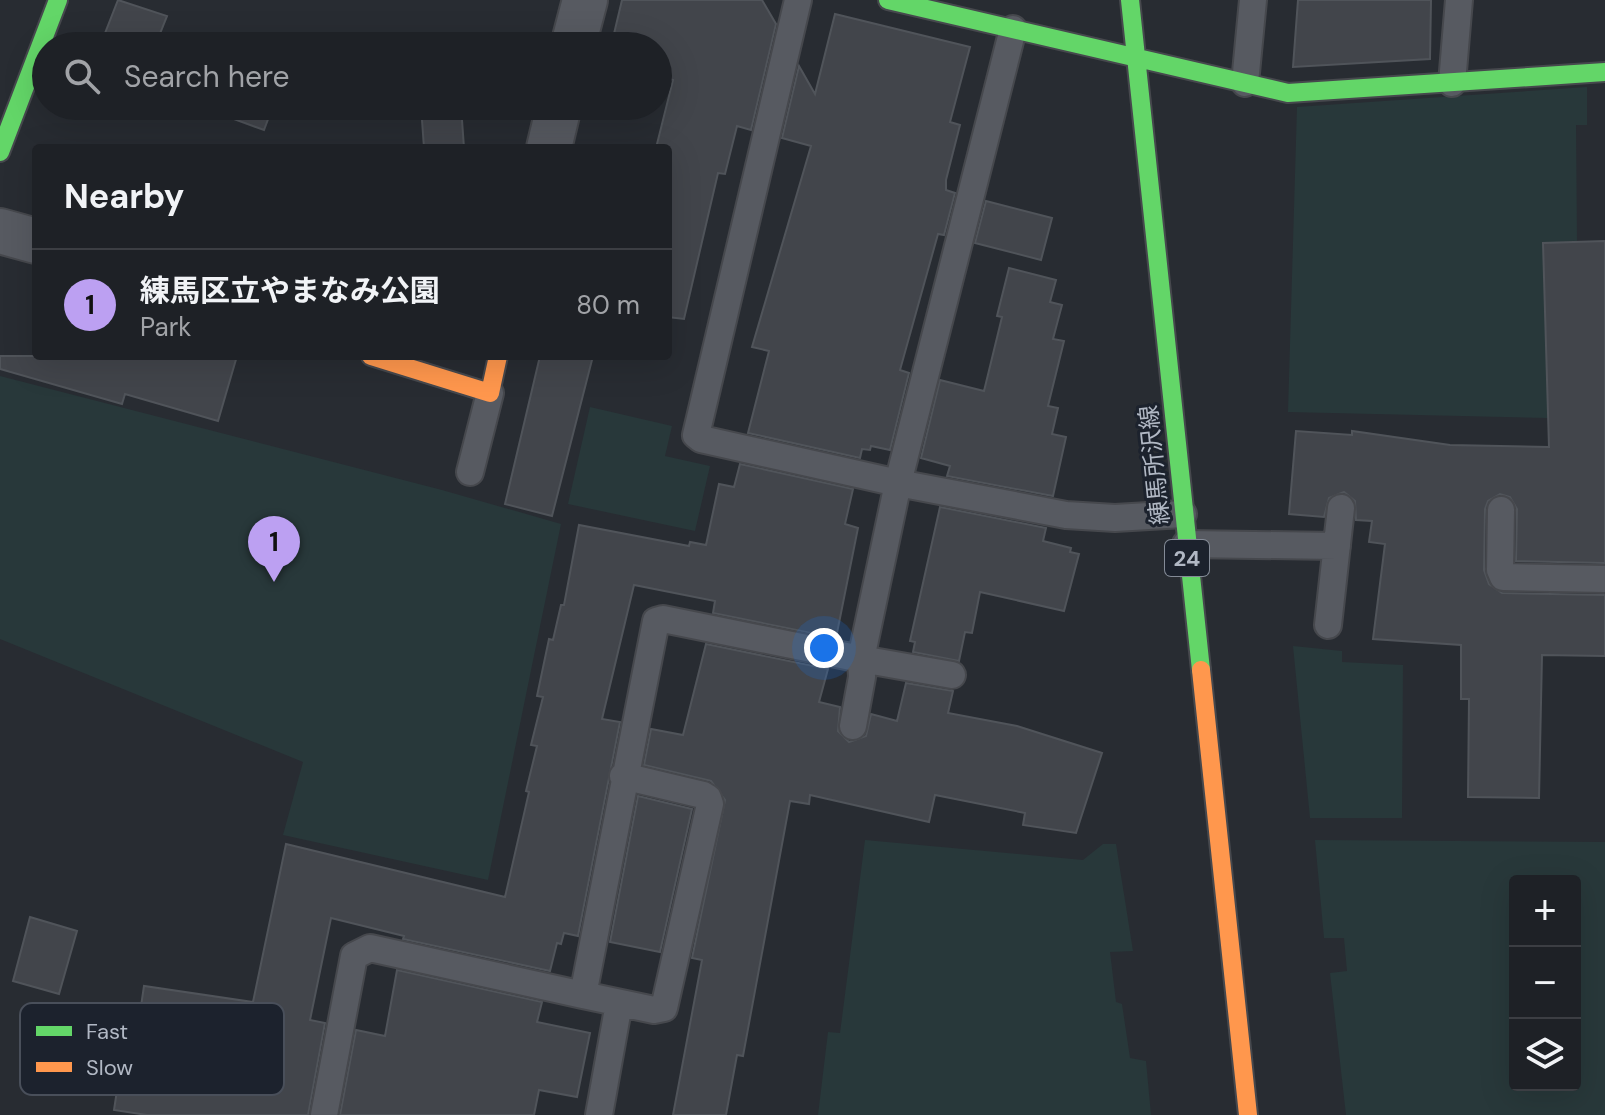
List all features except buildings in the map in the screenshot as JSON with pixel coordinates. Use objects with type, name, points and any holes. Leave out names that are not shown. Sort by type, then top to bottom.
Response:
[{"type":"main road","points":[[46,32],[58,0]]},
{"type":"main road","points":[[888,0],[1288,93],[1605,72]]},
{"type":"main road","name":"練馬所沢線","points":[[1130,0],[1248,1115]]},
{"type":"main road","points":[[0,152],[32,68]]},
{"type":"main road","points":[[384,360],[490,393],[497,360]]},
{"type":"street","points":[[577,32],[585,0]]},
{"type":"street","points":[[550,144],[556,120]]},
{"type":"street","points":[[0,231],[32,240]]},
{"type":"lane","points":[[798,0],[696,435],[701,439],[898,483],[1066,515],[1115,518],[1183,514]]},
{"type":"lane","points":[[1245,83],[1253,0]]},
{"type":"lane","points":[[1452,83],[1459,0]]},
{"type":"lane","points":[[853,726],[862,677],[861,659],[898,483],[1013,29]]},
{"type":"lane","points":[[470,472],[490,393]]},
{"type":"lane","points":[[1328,625],[1341,508]]},
{"type":"lane","points":[[1501,510],[1500,570],[1503,577],[1605,579]]},
{"type":"lane","points":[[1186,544],[1337,546]]},
{"type":"lane","points":[[583,995],[623,776],[656,621],[663,619],[952,675]]},
{"type":"lane","points":[[324,1115],[354,956],[370,948],[619,1003],[654,1010],[664,1008],[710,804],[703,795],[623,776]]},
{"type":"lane","points":[[599,1115],[619,1003]]},
{"type":"shaded area","points":[[1587,87],[1587,125],[1576,125],[1577,242],[1543,244],[1548,418],[1288,412],[1297,107]]},
{"type":"shaded area","points":[[0,376],[442,490],[561,524],[488,880],[283,835],[303,762],[0,639]]},
{"type":"shaded area","points":[[590,407],[672,426],[665,456],[710,466],[695,531],[568,504]]},
{"type":"shaded area","points":[[1293,646],[1342,651],[1342,662],[1403,665],[1402,818],[1310,818]]},
{"type":"shaded area","points":[[865,840],[1083,860],[1103,844],[1116,844],[1133,951],[1110,952],[1116,1002],[1122,1004],[1130,1058],[1146,1061],[1151,1115],[818,1115],[828,1032],[840,1033]]},
{"type":"shaded area","points":[[1315,840],[1605,842],[1605,1115],[1346,1115],[1330,973],[1347,971],[1344,938],[1324,938]]},
{"type":"traffic: fast","points":[[46,32],[58,0]]},
{"type":"traffic: fast","points":[[888,0],[1288,93],[1605,72]]},
{"type":"traffic: fast","points":[[1130,0],[1201,670]]},
{"type":"traffic: fast","points":[[0,152],[32,68]]},
{"type":"traffic: slow","points":[[384,360],[490,393],[497,360]]},
{"type":"traffic: slow","points":[[1201,670],[1248,1115]]},
{"type":"place","name":"練馬区立やまなみ公園","points":[[274,582]]}]
